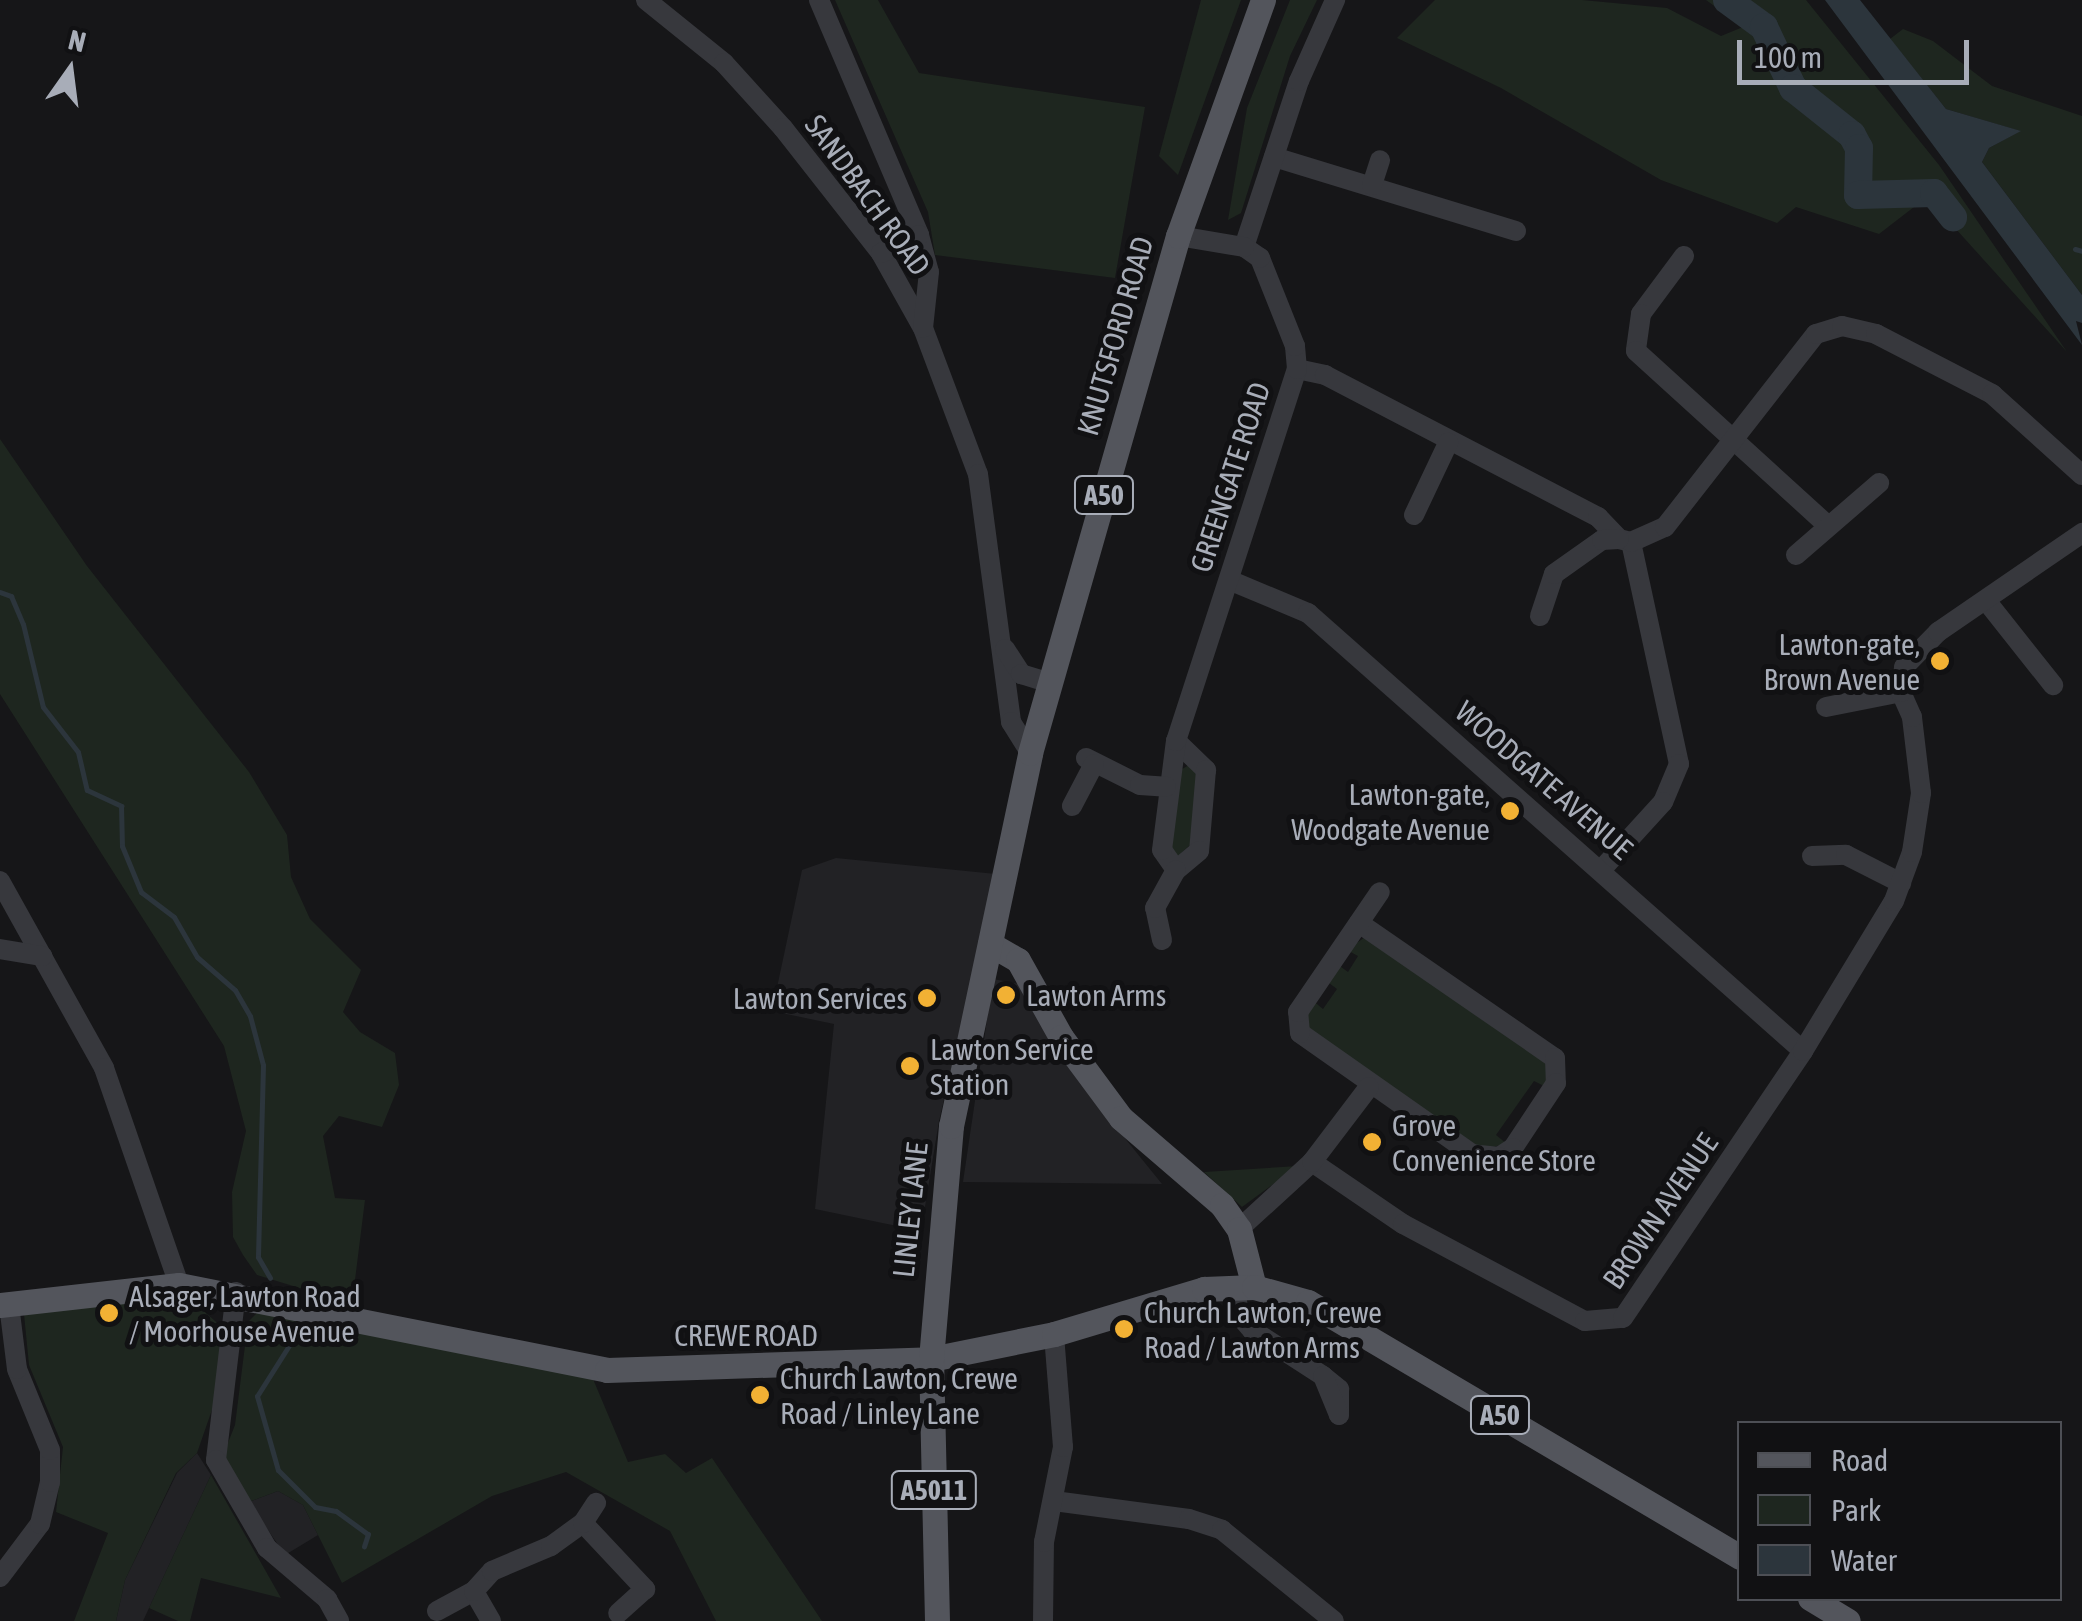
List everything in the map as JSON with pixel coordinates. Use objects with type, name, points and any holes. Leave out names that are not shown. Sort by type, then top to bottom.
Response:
[{"type":"main road","name":"KNUTSFORD ROAD","points":[[1030,754],[1178,236],[1263,0]]},
{"type":"main road","name":"LINLEY LANE","points":[[937,1621],[931,1360],[951,1126],[1030,754]]},
{"type":"main road","points":[[990,944],[1018,960],[1062,1037],[1121,1118],[1190,1174],[1239,1230],[1245,1287]]},
{"type":"main road","name":"CREWE ROAD","points":[[4,1305],[179,1285],[236,1292],[607,1370],[931,1360],[1054,1334],[1204,1290],[1245,1287]]},
{"type":"main road","name":"A50","points":[[1245,1287],[1308,1302],[1737,1555]]},
{"type":"main road","points":[[1815,1601],[1848,1621]]},
{"type":"street","name":"SANDBACH ROAD","points":[[646,0],[724,63],[881,253],[923,328],[978,474],[1011,722],[1030,754]]},
{"type":"street","points":[[819,0],[919,236],[929,272],[923,328]]},
{"type":"street","points":[[1178,236],[1244,247],[1274,157],[1336,0]]},
{"type":"street","points":[[1274,157],[1516,231]]},
{"type":"street","points":[[1372,185],[1380,160]]},
{"type":"street","points":[[881,253],[919,236]]},
{"type":"street","name":"GREENGATE ROAD","points":[[1176,870],[1162,850],[1166,788],[1176,741],[1297,369],[1268,269],[1244,247]]},
{"type":"street","points":[[1684,256],[1641,314],[1636,351],[1828,526]]},
{"type":"street","points":[[1540,616],[1554,574],[1602,540],[1625,541],[1665,527],[1732,436],[1816,334],[1842,326],[1876,334],[1992,394],[2082,476]]},
{"type":"street","points":[[1297,369],[1325,375],[1448,443],[1598,517],[1625,541],[1679,764],[1663,802],[1602,869]]},
{"type":"street","points":[[1414,515],[1448,443]]},
{"type":"street","points":[[1796,555],[1879,483]]},
{"type":"street","points":[[1826,707],[1902,692],[1904,668],[1916,651],[2082,534]]},
{"type":"street","name":"WOODGATE AVENUE","points":[[1229,580],[1308,613],[1804,1050]]},
{"type":"street","points":[[1988,603],[2053,685]]},
{"type":"street","points":[[1004,648],[1021,674],[1051,683]]},
{"type":"street","name":"BROWN AVENUE","points":[[1312,1162],[1418,1232],[1585,1321],[1611,1324],[1635,1304],[1804,1050],[1901,884],[1921,793],[1912,717],[1902,692]]},
{"type":"street","points":[[1162,940],[1155,908],[1176,870],[1199,851],[1206,770],[1176,741]]},
{"type":"street","points":[[1072,806],[1090,761],[1140,784],[1166,788]]},
{"type":"street","points":[[1812,856],[1846,855],[1901,884]]},
{"type":"street","points":[[0,881],[104,1068],[179,1285]]},
{"type":"street","points":[[1359,923],[1550,1053],[1558,1071],[1512,1148],[1486,1158],[1369,1087],[1305,1041],[1298,1012],[1380,892]]},
{"type":"street","points":[[0,950],[42,956]]},
{"type":"street","points":[[1239,1230],[1312,1162],[1369,1087]]},
{"type":"street","points":[[1245,1287],[1239,1315],[1252,1330],[1323,1376]]},
{"type":"street","points":[[236,1292],[216,1460],[267,1548],[327,1599],[339,1621]]},
{"type":"street","points":[[0,1577],[40,1524],[50,1482],[50,1450],[17,1369],[4,1305]]},
{"type":"street","points":[[1043,1621],[1041,1576],[1064,1404],[1054,1334]]},
{"type":"street","points":[[1054,1500],[1190,1519],[1222,1530],[1334,1621]]},
{"type":"street","points":[[437,1611],[474,1590],[492,1571],[551,1546],[583,1523],[596,1504]]},
{"type":"street","points":[[583,1523],[645,1589],[618,1613]]},
{"type":"street","points":[[474,1590],[491,1621]]},
{"type":"shaded area","points":[[836,858],[996,874],[939,1121],[921,1231],[815,1209],[834,1024],[772,1011],[802,870]]},
{"type":"shaded area","points":[[993,979],[1024,985],[1085,1089],[1162,1184],[963,1182]]},
{"type":"shaded area","points":[[197,1453],[211,1475],[143,1621],[116,1621],[125,1580],[177,1473]]},
{"type":"shaded area","points":[[278,1491],[303,1505],[318,1535],[285,1555],[249,1502]]},
{"type":"green space","points":[[835,0],[878,0],[919,73],[1145,107],[1115,278],[935,255],[928,212]]},
{"type":"green space","points":[[1201,0],[1241,0],[1178,175],[1159,156]]},
{"type":"green space","points":[[1290,0],[1317,0],[1290,56],[1241,213],[1228,220],[1247,108]]},
{"type":"green space","points":[[1435,0],[1582,0],[1667,8],[1721,36],[1743,27],[1706,0],[1806,0],[1939,165],[2067,352],[1927,197],[1879,234],[1796,207],[1777,223],[1661,180],[1501,88],[1397,38]]},
{"type":"green space","points":[[1903,29],[1933,41],[1992,86],[2082,116],[2082,295],[1982,162],[1989,148],[2020,131],[1946,109],[1890,39]]},
{"type":"green space","points":[[0,439],[87,566],[249,772],[287,835],[291,877],[310,919],[361,970],[343,1012],[360,1032],[395,1053],[399,1085],[382,1127],[339,1116],[323,1136],[335,1198],[365,1200],[352,1304],[257,1275],[243,1255],[233,1237],[232,1192],[246,1131],[224,1046],[0,694]]},
{"type":"green space","points":[[1189,765],[1198,776],[1190,845],[1177,857],[1168,840],[1177,772]]},
{"type":"green space","points":[[1365,937],[1550,1061],[1546,1087],[1534,1081],[1496,1135],[1507,1144],[1482,1149],[1309,1036],[1305,1013],[1312,1000],[1323,1009],[1337,989],[1325,980],[1337,964],[1348,972],[1358,956],[1347,950]]},
{"type":"green space","points":[[1298,1166],[1242,1207],[1204,1172]]},
{"type":"green space","points":[[162,1298],[198,1306],[223,1328],[214,1404],[197,1453],[176,1473],[125,1580],[116,1621],[74,1621],[108,1533],[56,1512],[63,1447],[29,1365],[24,1314]]},
{"type":"green space","points":[[258,1312],[593,1379],[628,1462],[665,1454],[686,1473],[712,1458],[822,1621],[716,1621],[670,1531],[566,1472],[492,1496],[342,1583],[303,1505],[278,1491],[249,1502],[220,1463],[235,1425],[248,1322]]},
{"type":"green space","points":[[211,1475],[281,1598],[201,1578],[190,1621],[178,1621],[149,1608]]},
{"type":"water","points":[[1825,0],[1860,0],[1946,109],[2021,131],[1989,148],[1982,162],[2082,295],[2082,323],[2076,321],[2082,345]]},
{"type":"waterway","points":[[1727,0],[1764,27],[1793,88],[1852,135],[1859,148],[1858,195],[1934,193],[1953,217]]},
{"type":"waterway","points":[[2075,249],[2082,251]]},
{"type":"waterway","points":[[0,592],[11,596],[23,624],[43,707],[78,752],[87,790],[121,806],[122,846],[141,892],[174,917],[197,957],[235,990],[250,1016],[263,1065],[258,1257],[270,1278]]},
{"type":"waterway","points":[[290,1324],[295,1336],[257,1396],[278,1470],[315,1507],[336,1511],[368,1534],[364,1546]]},
{"type":"place","name":"Lawton-gate, Brown Avenue","points":[[1940,661]]},
{"type":"place","name":"Lawton-gate, Woodgate Avenue","points":[[1510,811]]},
{"type":"place","name":"Lawton Arms","points":[[1006,995]]},
{"type":"place","name":"Lawton Services","points":[[927,998]]},
{"type":"place","name":"Lawton Service Station","points":[[910,1066]]},
{"type":"place","name":"Grove Convenience Store","points":[[1372,1142]]},
{"type":"place","name":"Alsager, Lawton Road / Moorhouse Avenue","points":[[109,1313]]},
{"type":"place","name":"Church Lawton, Crewe Road / Lawton Arms","points":[[1124,1329]]},
{"type":"place","name":"Church Lawton, Crewe Road / Linley Lane","points":[[760,1395]]}]
